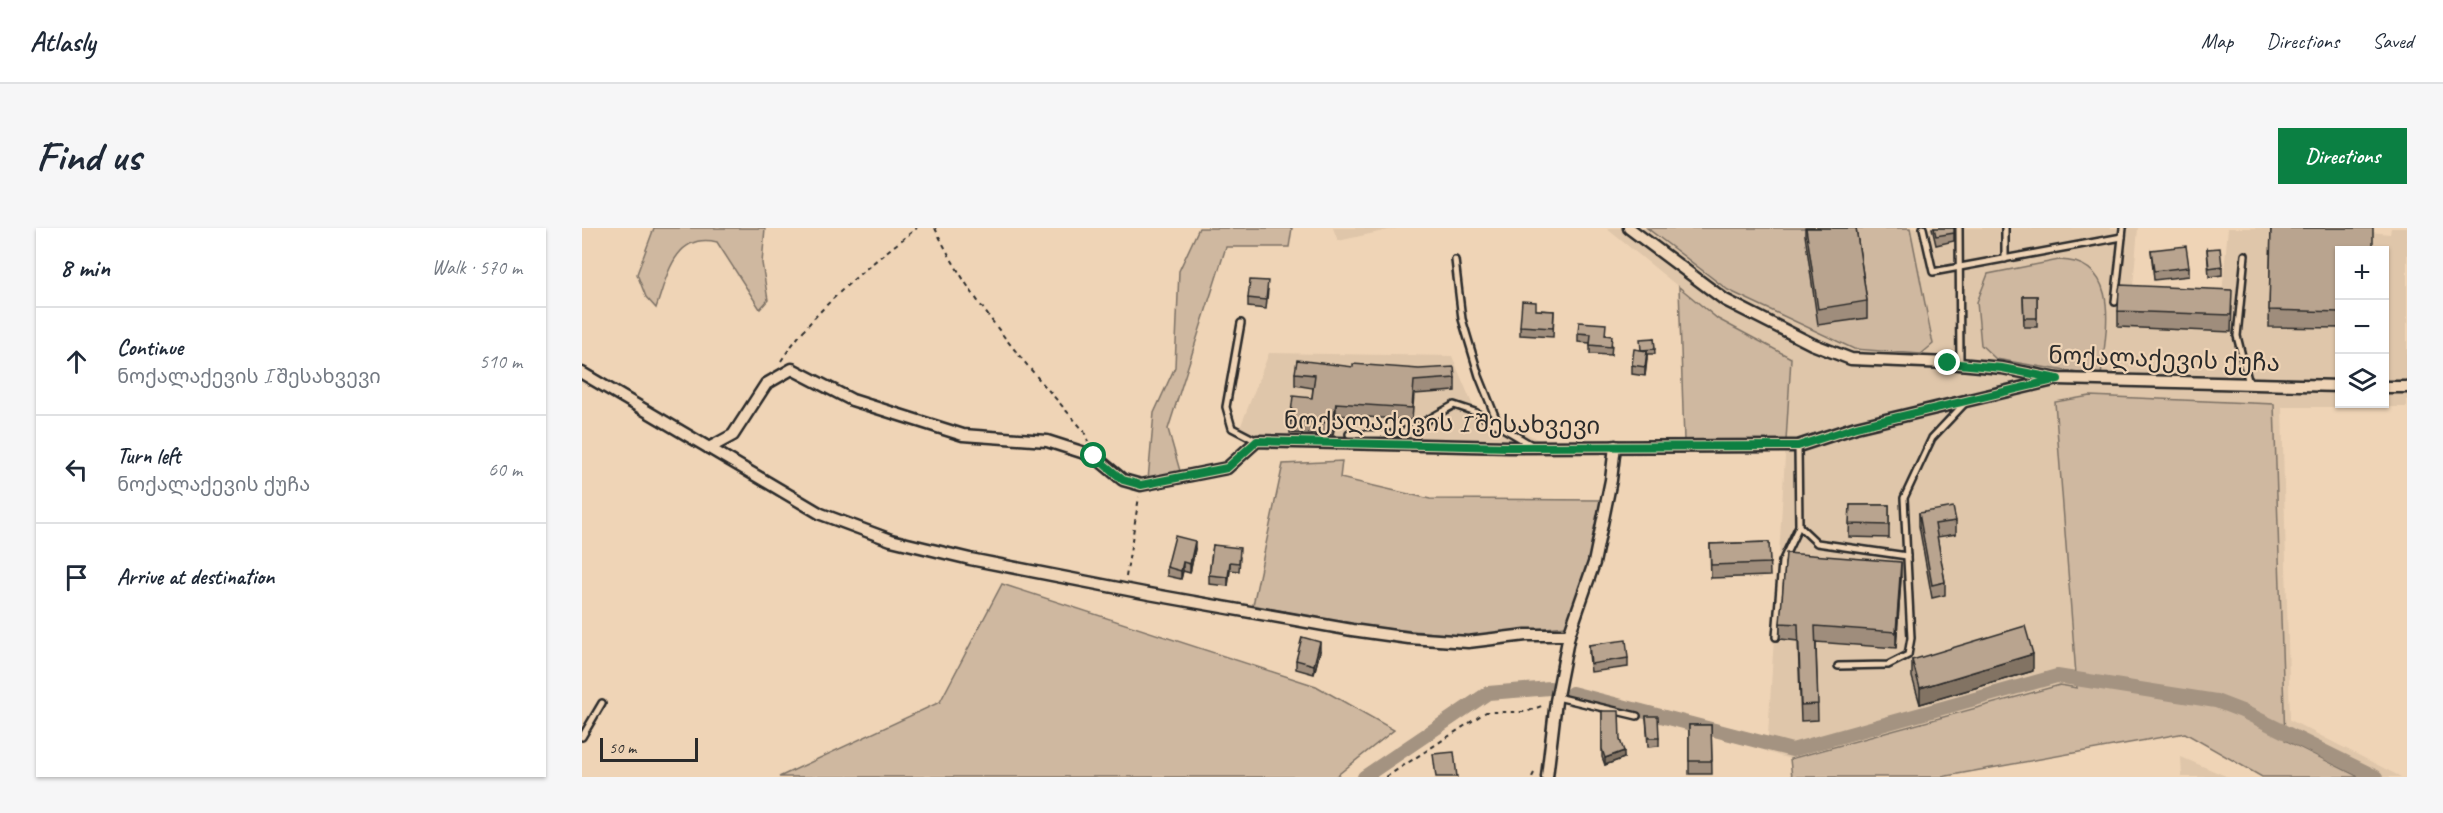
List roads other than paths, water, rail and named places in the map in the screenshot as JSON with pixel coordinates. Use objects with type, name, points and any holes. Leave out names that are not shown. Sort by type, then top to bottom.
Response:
[{"type":"street","name":"ნოქალაქევის ქუჩა","points":[[1629,228],[1725,300],[1812,345],[1851,359],[2002,368],[2058,379],[2335,386]]},
{"type":"street","name":"ნოქალაქევის I შესახვევი","points":[[709,448],[733,435],[766,384],[792,369],[852,400],[963,435],[1047,441],[1094,456],[1123,480],[1141,485],[1227,468],[1257,441],[1534,446],[1798,446],[1856,427],[2058,379]]},
{"type":"street","points":[[582,373],[821,514],[891,540],[970,559],[1124,589],[1408,638],[1468,642],[1526,635],[1569,635]]},
{"type":"street","points":[[2389,387],[2407,387]]},
{"type":"street","points":[[1547,777],[1556,699],[1569,635],[1594,563],[1611,480],[1615,446]]},
{"type":"lane","points":[[1923,228],[1933,272],[2122,237]]},
{"type":"lane","points":[[1959,228],[1960,364]]},
{"type":"lane","points":[[2005,228],[2005,259]]},
{"type":"lane","points":[[2115,302],[2123,228]]},
{"type":"lane","points":[[2245,255],[2237,336],[2249,384]]},
{"type":"lane","points":[[1455,260],[1462,319],[1479,376],[1499,426]]},
{"type":"lane","points":[[1241,323],[1226,407],[1232,428],[1257,441]]},
{"type":"lane","points":[[1838,666],[1887,665],[1908,655],[1911,638],[1904,498],[1932,438],[1968,401]]},
{"type":"lane","points":[[1349,434],[1394,434],[1411,429],[1454,405],[1475,412],[1534,446]]},
{"type":"lane","points":[[1776,637],[1782,562],[1799,526],[1798,446]]},
{"type":"lane","points":[[1799,526],[1817,543],[1907,556]]},
{"type":"lane","points":[[1556,699],[1637,716]]},
{"type":"lane","points":[[582,737],[602,703]]},
{"type":"waterway","points":[[1572,693],[1792,750],[2057,676],[2216,701],[2242,711],[2376,777]]},
{"type":"waterway","points":[[1364,777],[1488,693],[1550,688]]}]
